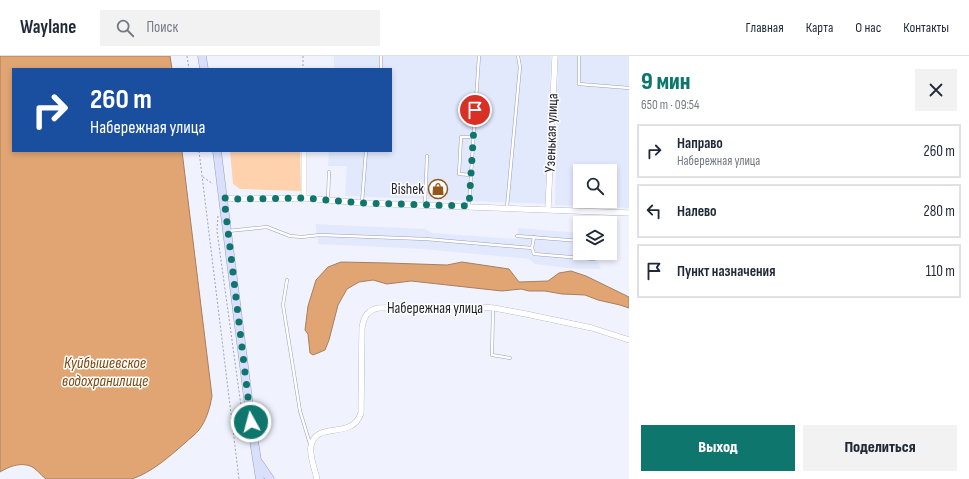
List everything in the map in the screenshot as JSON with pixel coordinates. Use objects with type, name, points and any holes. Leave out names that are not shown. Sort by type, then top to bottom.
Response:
[{"type":"main road","points":[[202,56],[204,68]]},
{"type":"main road","points":[[217,152],[260,479]]},
{"type":"main road","points":[[257,459],[270,479]]},
{"type":"street","name":"Узенькая улица","points":[[548,209],[555,56]]},
{"type":"street","points":[[304,152],[304,198]]},
{"type":"street","points":[[224,198],[304,198],[362,203],[629,212]]},
{"type":"street","name":"Набережная улица","points":[[311,446],[317,435],[323,432],[347,428],[359,420],[361,413],[363,319],[372,310],[378,308],[430,307],[493,308],[592,328],[629,340]]},
{"type":"street","points":[[311,446],[311,454],[317,479]]},
{"type":"lane","points":[[381,56],[381,68]]},
{"type":"lane","points":[[469,206],[470,175],[480,56]]},
{"type":"lane","points":[[508,207],[520,67],[518,56]]},
{"type":"lane","points":[[579,56],[579,84],[629,88]]},
{"type":"lane","points":[[470,175],[459,174],[460,137],[473,137]]},
{"type":"lane","points":[[362,203],[366,152]]},
{"type":"lane","points":[[424,205],[427,156]]},
{"type":"lane","points":[[328,199],[329,172]]},
{"type":"lane","points":[[228,232],[267,227],[290,236],[302,237],[320,235],[426,240],[532,248]]},
{"type":"lane","points":[[517,236],[573,240]]},
{"type":"lane","points":[[534,237],[532,248],[534,254],[573,257]]},
{"type":"lane","points":[[287,280],[283,305],[300,411],[311,446]]},
{"type":"lane","points":[[493,308],[492,355],[510,358]]},
{"type":"path","points":[[187,56],[189,68]]},
{"type":"path","points":[[303,56],[303,68]]},
{"type":"path","points":[[199,152],[239,479]]},
{"type":"path","points":[[202,177],[215,186]]},
{"type":"path","points":[[218,216],[217,231],[242,413]]},
{"type":"shaded area","points":[[334,56],[551,56],[546,204],[345,196],[347,166],[328,166],[329,152],[392,152],[392,68],[334,68]]},
{"type":"shaded area","points":[[558,56],[629,56],[629,208],[617,208],[617,164],[573,164],[573,206],[555,205]]},
{"type":"shaded area","points":[[230,152],[300,152],[301,191],[240,189],[233,184]]},
{"type":"shaded area","points":[[316,224],[425,229],[432,233],[517,239],[518,228],[573,232],[573,260],[597,260],[601,269],[575,269],[535,264],[529,259],[423,249],[318,244]]},
{"type":"water","name":"Куйбышевское водохранилище","points":[[0,56],[170,56],[172,68],[12,68],[12,152],[182,152],[212,396],[206,418],[197,432],[173,454],[160,464],[132,479],[46,479],[34,468],[25,465],[12,466],[0,472]]},
{"type":"water","points":[[341,262],[447,265],[462,262],[509,269],[519,282],[548,281],[559,273],[571,271],[586,276],[629,297],[629,308],[585,295],[562,294],[545,291],[529,291],[521,289],[502,291],[411,281],[387,284],[373,280],[359,282],[347,289],[338,305],[325,350],[313,355],[310,353],[308,334],[305,330],[308,306],[316,280],[328,267]]},
{"type":"place","name":"Bishek","points":[[438,189]]},
{"type":"route","points":[[251,422],[224,198],[304,198],[362,203],[469,206],[475,110]]}]
